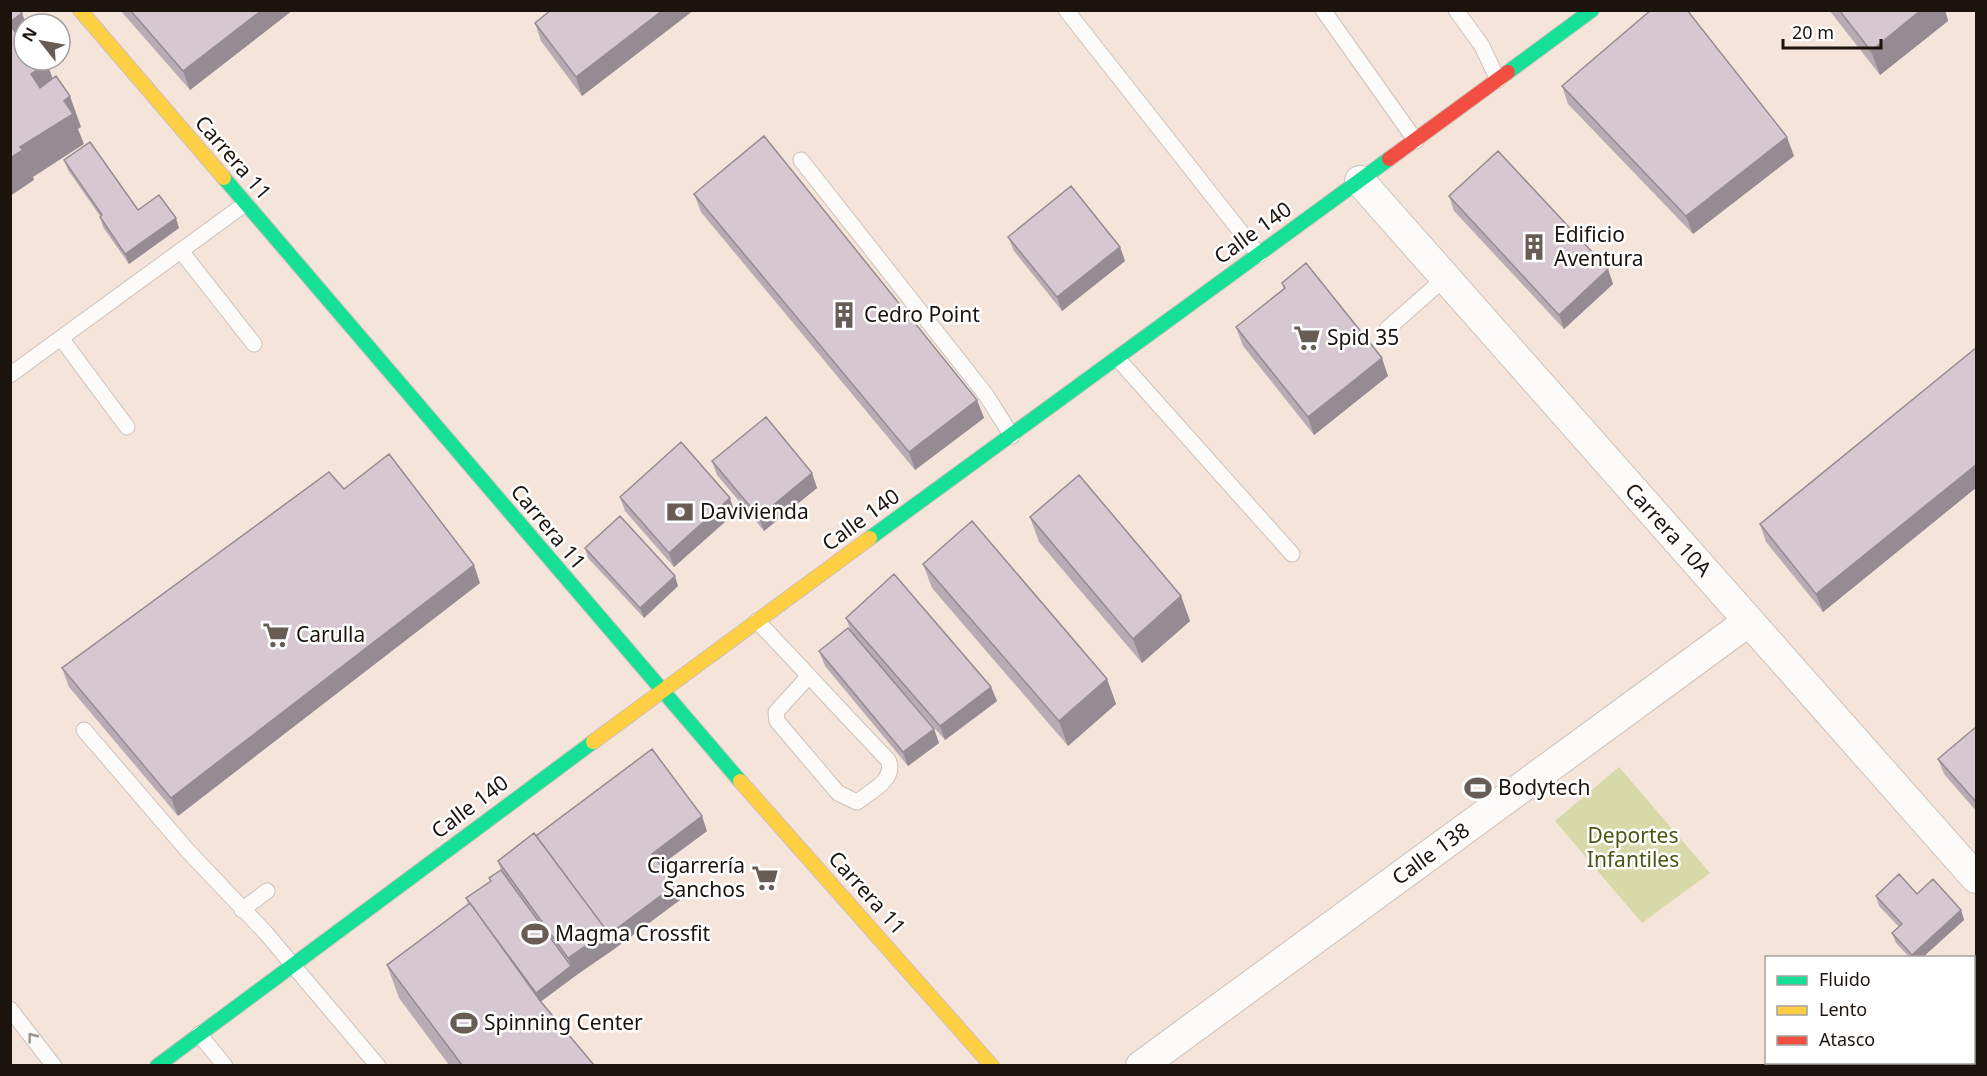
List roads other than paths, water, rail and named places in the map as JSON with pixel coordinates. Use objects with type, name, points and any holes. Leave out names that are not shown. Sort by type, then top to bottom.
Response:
[{"type":"street","name":"Carrera 11","points":[[80,10],[660,692],[992,1065]]},
{"type":"street","name":"Calle 140","points":[[157,1065],[660,692],[1592,10]]},
{"type":"street","name":"Carrera 10A","points":[[1360,181],[1977,878]]},
{"type":"street","name":"Calle 138","points":[[1141,1065],[1749,621]]},
{"type":"lane","points":[[1066,10],[1258,255]]},
{"type":"lane","points":[[1323,10],[1416,141]]},
{"type":"lane","points":[[1456,10],[1482,46],[1498,80]]},
{"type":"lane","points":[[801,160],[986,394],[1012,436]]},
{"type":"lane","points":[[10,375],[245,204]]},
{"type":"lane","points":[[181,251],[254,344]]},
{"type":"lane","points":[[1387,329],[1445,278]]},
{"type":"lane","points":[[61,338],[127,426]]},
{"type":"lane","points":[[1118,358],[1292,554]]},
{"type":"lane","points":[[758,621],[888,760],[891,767],[889,777],[857,802],[838,794],[777,721],[776,712],[809,676]]},
{"type":"lane","points":[[84,730],[242,910],[265,932],[291,966],[378,1065]]},
{"type":"lane","points":[[242,910],[267,891]]},
{"type":"lane","points":[[10,1009],[54,1065]]},
{"type":"lane","points":[[199,1034],[225,1065]]},
{"type":"place","name":"Edificio Aventura","points":[[1534,247]]},
{"type":"place","name":"Cedro Point","points":[[844,315]]},
{"type":"place","name":"Spid 35","points":[[1307,338]]},
{"type":"place","name":"Davivienda","points":[[680,512]]},
{"type":"place","name":"Carulla","points":[[276,635]]},
{"type":"place","name":"Bodytech","points":[[1478,788]]},
{"type":"place","name":"Cigarrería Sanchos","points":[[765,878]]},
{"type":"place","name":"Magma Crossfit","points":[[535,934]]},
{"type":"place","name":"Spinning Center","points":[[464,1023]]},
{"type":"park label","name":"Deportes Infantiles","points":[[1633,848]]}]
